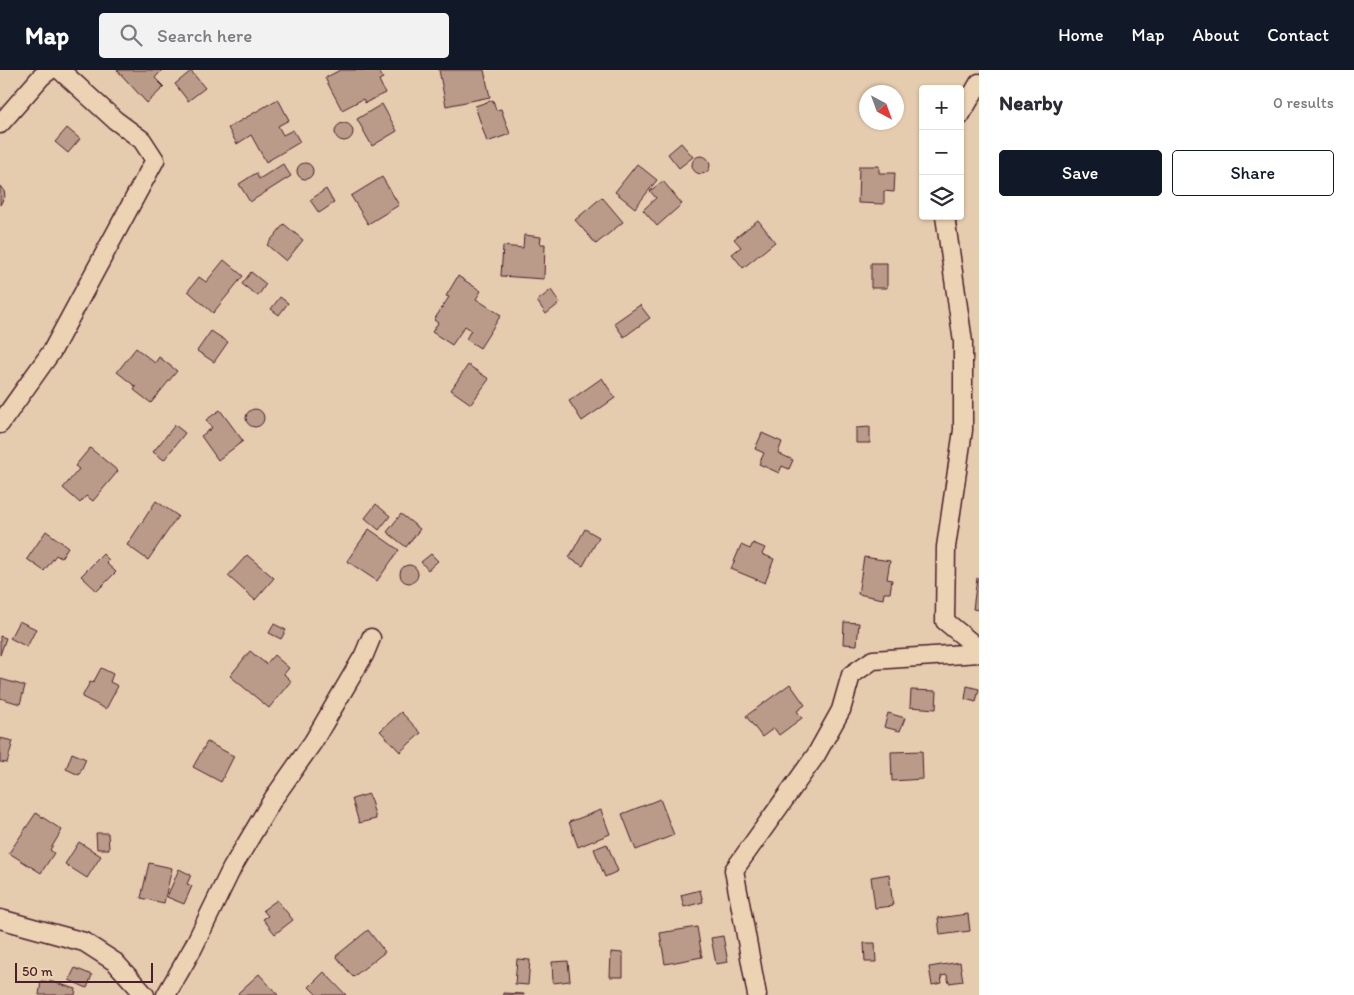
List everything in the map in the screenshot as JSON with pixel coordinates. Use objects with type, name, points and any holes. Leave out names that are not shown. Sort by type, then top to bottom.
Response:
[{"type":"street","points":[[0,424],[52,351],[155,160],[142,140],[115,120],[60,70]]},
{"type":"street","points":[[0,124],[42,72]]},
{"type":"street","points":[[964,109],[979,83]]},
{"type":"street","points":[[946,220],[963,342],[963,430],[946,547],[945,621],[979,648]]},
{"type":"street","points":[[166,995],[193,948],[232,868],[273,799],[313,742],[364,655],[371,638]]},
{"type":"street","points":[[757,995],[734,870],[816,755],[841,710],[851,675],[873,660],[979,653]]},
{"type":"street","points":[[0,919],[84,942],[114,962],[145,995]]},
{"type":"building","points":[[117,70],[162,70],[155,78],[164,87],[147,103]]},
{"type":"building","points":[[340,70],[378,70],[383,78],[379,80],[385,93],[365,103],[363,99],[342,110],[325,78]]},
{"type":"building","points":[[439,70],[484,70],[490,97],[446,106]]},
{"type":"building","points":[[191,71],[205,88],[188,101],[175,84]]},
{"type":"building","points":[[278,99],[289,120],[278,126],[283,135],[293,130],[300,142],[266,162],[251,135],[237,144],[228,128]]},
{"type":"building","points":[[493,100],[496,110],[501,109],[510,134],[487,142],[475,106]]},
{"type":"building","points":[[382,104],[397,131],[372,146],[357,119]]},
{"type":"building","points":[[344,123],[350,126],[353,132],[350,138],[344,141],[338,138],[335,132],[338,126]]},
{"type":"building","points":[[67,128],[80,139],[68,153],[55,142]]},
{"type":"building","points":[[681,143],[693,157],[679,168],[668,154]]},
{"type":"building","points":[[701,156],[707,159],[710,165],[707,171],[701,174],[695,171],[692,165],[695,159]]},
{"type":"building","points":[[302,163],[308,163],[313,168],[311,177],[302,179],[297,174],[297,168]]},
{"type":"building","points":[[283,164],[291,176],[250,202],[239,184],[256,173],[259,179]]},
{"type":"building","points":[[637,164],[657,180],[635,208],[615,192]]},
{"type":"building","points":[[859,166],[879,166],[879,173],[895,173],[894,192],[884,191],[884,204],[858,203]]},
{"type":"building","points":[[382,177],[399,205],[368,224],[351,196]]},
{"type":"building","points":[[663,181],[682,204],[657,226],[643,210],[656,198],[650,191]]},
{"type":"building","points":[[0,186],[5,196],[0,205]]},
{"type":"building","points":[[326,189],[334,203],[319,213],[310,200]]},
{"type":"building","points":[[602,197],[623,222],[596,244],[575,220]]},
{"type":"building","points":[[758,220],[775,242],[743,268],[732,254],[741,247],[734,239]]},
{"type":"building","points":[[284,224],[303,240],[286,261],[267,245]]},
{"type":"building","points":[[524,235],[541,237],[540,244],[545,244],[544,279],[501,276],[503,246],[523,248]]},
{"type":"building","points":[[224,260],[243,276],[213,313],[188,291],[199,277],[206,282]]},
{"type":"building","points":[[871,263],[887,263],[887,288],[871,288]]},
{"type":"building","points":[[251,272],[266,284],[258,296],[242,284]]},
{"type":"building","points":[[458,276],[481,291],[476,299],[501,315],[480,348],[466,339],[471,330],[465,326],[452,345],[432,332],[438,323],[434,320],[449,297],[446,296]]},
{"type":"building","points":[[551,290],[560,303],[546,314],[537,301]]},
{"type":"building","points":[[280,297],[288,303],[279,315],[271,309]]},
{"type":"building","points":[[640,305],[650,318],[624,337],[614,323]]},
{"type":"building","points":[[211,331],[228,342],[214,362],[197,351]]},
{"type":"building","points":[[136,348],[155,363],[159,357],[177,371],[151,403],[134,390],[136,387],[117,372]]},
{"type":"building","points":[[468,365],[489,379],[471,404],[451,390]]},
{"type":"building","points":[[602,378],[615,398],[582,421],[569,401]]},
{"type":"building","points":[[255,409],[261,412],[264,418],[261,424],[255,427],[249,424],[246,418],[249,412]]},
{"type":"building","points":[[220,410],[243,441],[218,460],[201,436],[212,428],[206,420]]},
{"type":"building","points":[[175,425],[185,433],[164,460],[153,452]]},
{"type":"building","points":[[870,427],[870,443],[856,443],[856,428]]},
{"type":"building","points":[[762,433],[782,442],[778,453],[793,460],[789,469],[782,466],[779,473],[759,464],[764,453],[755,449]]},
{"type":"building","points":[[90,448],[118,471],[93,501],[86,496],[80,503],[63,488],[79,469],[75,466]]},
{"type":"building","points":[[156,501],[178,516],[148,560],[127,545]]},
{"type":"building","points":[[376,504],[390,516],[379,530],[365,518]]},
{"type":"building","points":[[401,514],[420,529],[406,547],[387,532]]},
{"type":"building","points":[[369,529],[399,550],[377,581],[347,561]]},
{"type":"building","points":[[585,529],[599,537],[583,566],[569,558]]},
{"type":"building","points":[[46,531],[68,547],[61,558],[56,555],[44,571],[27,559]]},
{"type":"building","points":[[753,543],[765,548],[762,554],[774,559],[765,583],[731,569],[741,545],[750,549]]},
{"type":"building","points":[[103,554],[109,560],[106,563],[116,572],[97,591],[81,576]]},
{"type":"building","points":[[431,554],[438,561],[428,570],[421,562]]},
{"type":"building","points":[[247,555],[274,578],[255,600],[228,576]]},
{"type":"building","points":[[864,557],[890,561],[887,579],[892,580],[890,593],[884,593],[883,599],[858,594]]},
{"type":"building","points":[[409,565],[415,568],[418,574],[415,580],[409,583],[403,580],[400,574],[403,568]]},
{"type":"building","points":[[977,578],[979,579],[979,610],[973,609]]},
{"type":"building","points":[[19,621],[36,629],[27,647],[10,638]]},
{"type":"building","points":[[844,622],[859,623],[857,645],[843,644]]},
{"type":"building","points":[[274,624],[286,630],[281,639],[269,633]]},
{"type":"building","points":[[0,636],[6,638],[0,655]]},
{"type":"building","points":[[250,651],[266,664],[274,655],[289,668],[284,674],[291,681],[269,708],[230,676]]},
{"type":"building","points":[[101,668],[113,674],[110,682],[118,686],[106,709],[82,697],[90,682],[93,683]]},
{"type":"building","points":[[1,679],[25,686],[20,704],[0,698]]},
{"type":"building","points":[[790,684],[805,705],[797,711],[802,718],[779,735],[774,728],[762,737],[746,716]]},
{"type":"building","points":[[967,686],[979,689],[976,702],[965,699]]},
{"type":"building","points":[[911,690],[937,691],[936,709],[910,707]]},
{"type":"building","points":[[401,712],[421,733],[400,752],[380,731]]},
{"type":"building","points":[[888,713],[905,718],[900,731],[884,727]]},
{"type":"building","points":[[0,738],[13,741],[7,763],[0,762]]},
{"type":"building","points":[[207,742],[234,756],[221,782],[193,767]]},
{"type":"building","points":[[922,751],[923,779],[892,781],[891,752]]},
{"type":"building","points":[[72,753],[86,759],[79,775],[66,769]]},
{"type":"building","points":[[369,794],[376,819],[359,823],[352,799]]},
{"type":"building","points":[[660,799],[674,835],[636,850],[622,814]]},
{"type":"building","points":[[601,810],[610,834],[578,847],[569,822]]},
{"type":"building","points":[[36,813],[62,830],[50,850],[54,853],[41,873],[9,853]]},
{"type":"building","points":[[96,833],[108,833],[109,849],[97,849]]},
{"type":"building","points":[[79,842],[101,856],[87,878],[65,864]]},
{"type":"building","points":[[607,844],[618,871],[605,877],[594,849]]},
{"type":"building","points":[[149,863],[172,868],[164,903],[141,898]]},
{"type":"building","points":[[179,869],[191,875],[187,884],[192,886],[184,904],[167,897]]},
{"type":"building","points":[[889,874],[893,906],[875,908],[871,877]]},
{"type":"building","points":[[700,890],[703,902],[684,907],[681,895]]},
{"type":"building","points":[[277,900],[293,920],[275,934],[263,919],[268,916],[263,910]]},
{"type":"building","points":[[968,914],[970,931],[940,935],[938,918]]},
{"type":"building","points":[[697,927],[702,957],[665,964],[660,933]]},
{"type":"building","points":[[368,930],[385,952],[353,977],[336,956]]},
{"type":"building","points":[[723,936],[728,962],[716,964],[711,938]]},
{"type":"building","points":[[864,943],[875,943],[876,962],[865,962]]},
{"type":"building","points":[[611,952],[623,953],[623,977],[610,977]]},
{"type":"building","points":[[517,959],[530,960],[528,985],[515,984]]},
{"type":"building","points":[[568,961],[570,981],[553,983],[552,962]]},
{"type":"building","points":[[960,962],[963,981],[949,983],[947,975],[941,976],[942,983],[932,985],[929,967]]},
{"type":"building","points":[[75,968],[92,975],[87,988],[69,980]]},
{"type":"building","points":[[324,972],[346,995],[317,995],[309,987]]},
{"type":"building","points":[[259,974],[278,995],[240,995],[238,993]]},
{"type":"building","points":[[41,981],[53,982],[76,989],[75,995],[39,995]]},
{"type":"building","points":[[503,993],[524,994],[524,995],[503,995]]}]
